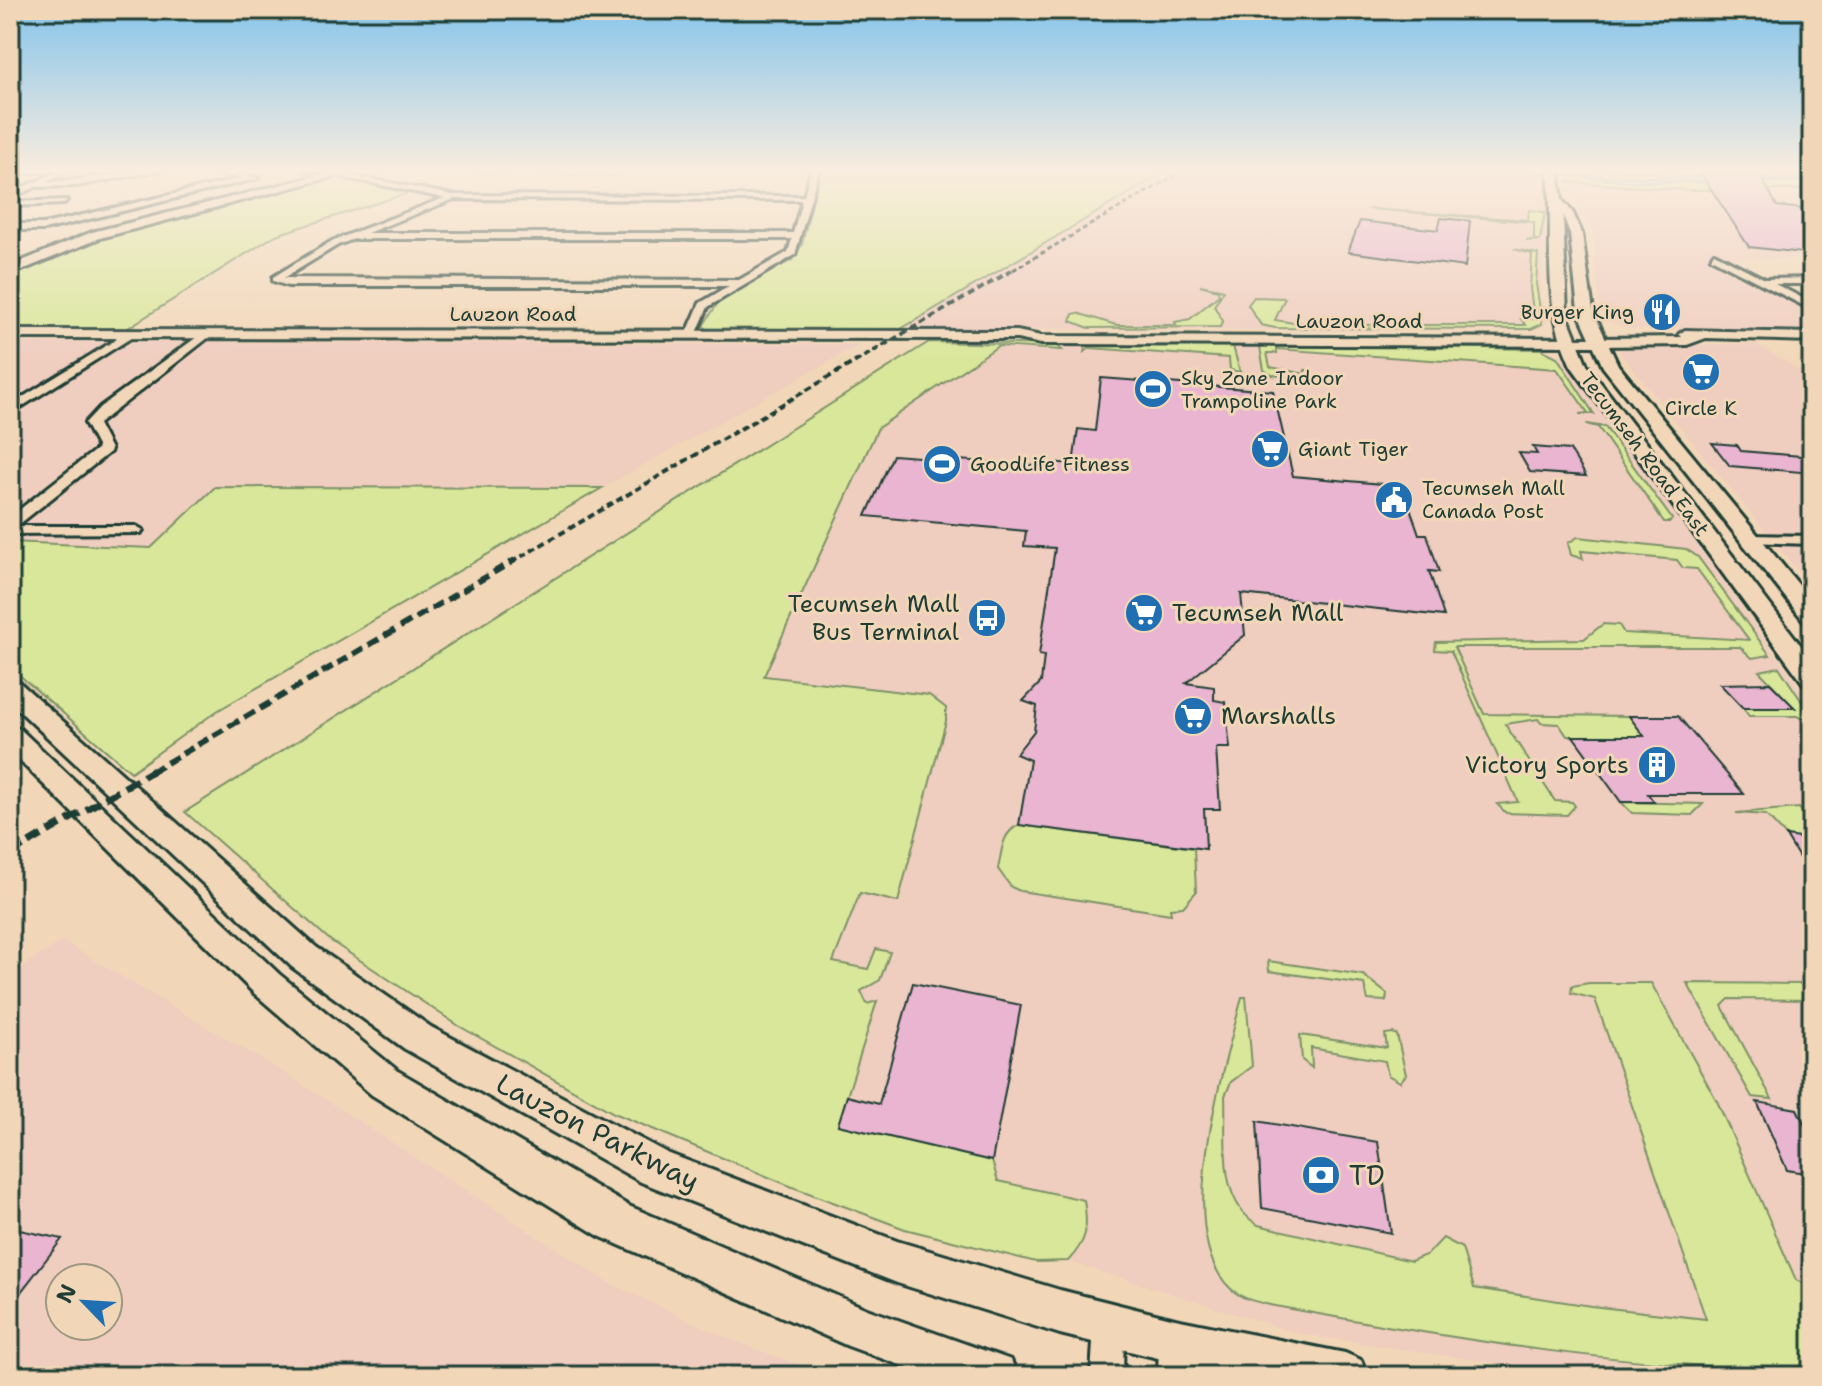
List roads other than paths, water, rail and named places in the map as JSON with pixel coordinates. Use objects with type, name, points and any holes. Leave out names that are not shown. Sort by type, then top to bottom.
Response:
[{"type":"main road","points":[[10,271],[101,234]]},
{"type":"main road","name":"Tecumseh Road East","points":[[1557,234],[1554,289],[1564,338],[1579,366],[1812,677]]},
{"type":"main road","name":"Tecumseh Road East","points":[[1577,234],[1581,291],[1596,338],[1611,367],[1812,616]]},
{"type":"main road","name":"Lauzon Parkway","points":[[10,688],[304,957],[418,1038],[655,1168],[897,1262],[1109,1325],[1174,1359],[1345,1376]]},
{"type":"main road","points":[[10,735],[267,984],[385,1083],[614,1221],[864,1330],[995,1376]]},
{"type":"street","points":[[359,234],[309,256],[276,279],[288,283],[738,283]]},
{"type":"street","points":[[353,236],[798,236],[792,253],[782,262],[738,283],[704,305],[691,335]]},
{"type":"street","points":[[1714,256],[1812,307]]},
{"type":"street","points":[[1763,281],[1812,281]]},
{"type":"street","name":"Lauzon Road","points":[[10,334],[1017,335],[1041,340],[1596,338],[1687,341],[1700,337],[1812,337]]},
{"type":"street","points":[[10,410],[130,334]]},
{"type":"street","points":[[10,527],[105,449],[91,423],[104,410],[208,334]]},
{"type":"street","points":[[10,527],[136,530]]},
{"type":"street","points":[[1749,539],[1812,540]]},
{"type":"street","points":[[1107,1376],[1109,1325]]},
{"type":"railway","points":[[1013,270],[1075,234]]},
{"type":"railway","points":[[512,562],[1016,268]]},
{"type":"railway","points":[[151,772],[515,560]]},
{"type":"railway","points":[[10,854],[154,770]]},
{"type":"place","name":"Burger King","points":[[1662,312]]},
{"type":"place","name":"Circle K","points":[[1701,372]]},
{"type":"place","name":"Sky Zone Indoor Trampoline Park","points":[[1153,389]]},
{"type":"place","name":"Giant Tiger","points":[[1270,449]]},
{"type":"place","name":"GoodLife Fitness","points":[[942,464]]},
{"type":"place","name":"Tecumseh Mall Canada Post","points":[[1394,500]]},
{"type":"place","name":"Tecumseh Mall","points":[[1144,613]]},
{"type":"place","name":"Tecumseh Mall Bus Terminal","points":[[987,618]]},
{"type":"place","name":"Marshalls","points":[[1193,716]]},
{"type":"place","name":"Victory Sports","points":[[1657,765]]},
{"type":"place","name":"TD","points":[[1321,1175]]}]
